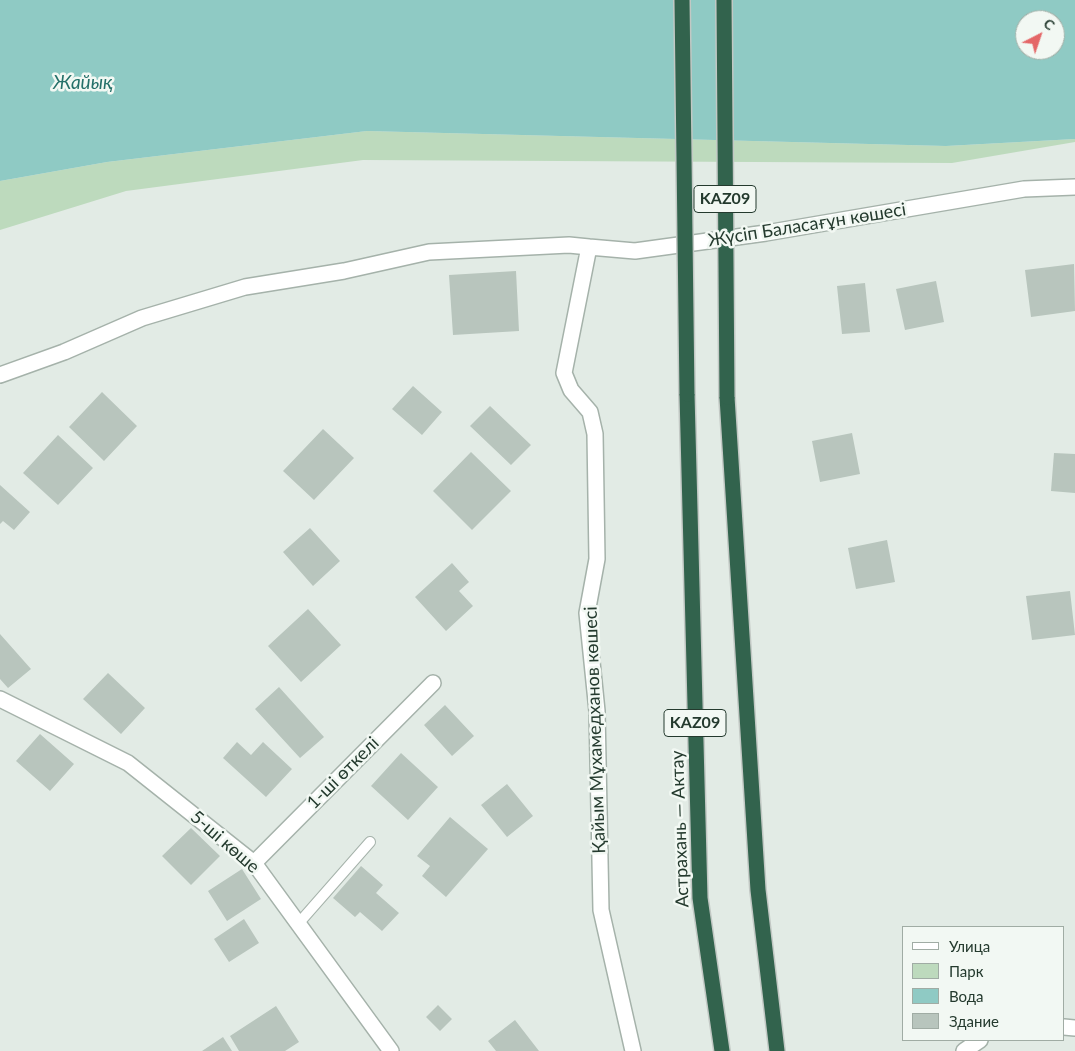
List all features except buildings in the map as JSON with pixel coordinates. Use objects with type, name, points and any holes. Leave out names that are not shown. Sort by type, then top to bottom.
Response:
[{"type":"highway","name":"Астрахань — Актау","points":[[682,0],[687,394],[700,898],[722,1051]]},
{"type":"highway","name":"KAZ09","points":[[724,0],[727,397],[758,890],[777,1051]]},
{"type":"street","name":"Жүсіп Баласағұн көшесі","points":[[589,247],[635,251],[766,233],[1024,189],[1075,187]]},
{"type":"street","points":[[0,375],[64,352],[142,318],[245,287],[344,271],[428,252],[569,245],[589,247]]},
{"type":"street","name":"Қайым Мұхамедханов көшесi","points":[[589,247],[564,373],[571,390],[590,412],[595,434],[597,559],[587,613],[597,711],[601,910],[633,1051]]},
{"type":"street","name":"1-ші өткелі","points":[[254,863],[433,683]]},
{"type":"street","name":"5-шi көше","points":[[0,699],[128,763],[254,863],[391,1051]]},
{"type":"street","points":[[964,1051],[979,1041]]},
{"type":"lane","points":[[298,924],[370,842]]},
{"type":"green space","points":[[367,131],[946,146],[1075,139],[1075,142],[952,163],[363,160],[126,191],[0,230],[0,181],[107,162]]},
{"type":"water","name":"Жайық","points":[[0,0],[1075,0],[1075,139],[946,146],[367,131],[107,162],[0,181]]}]
